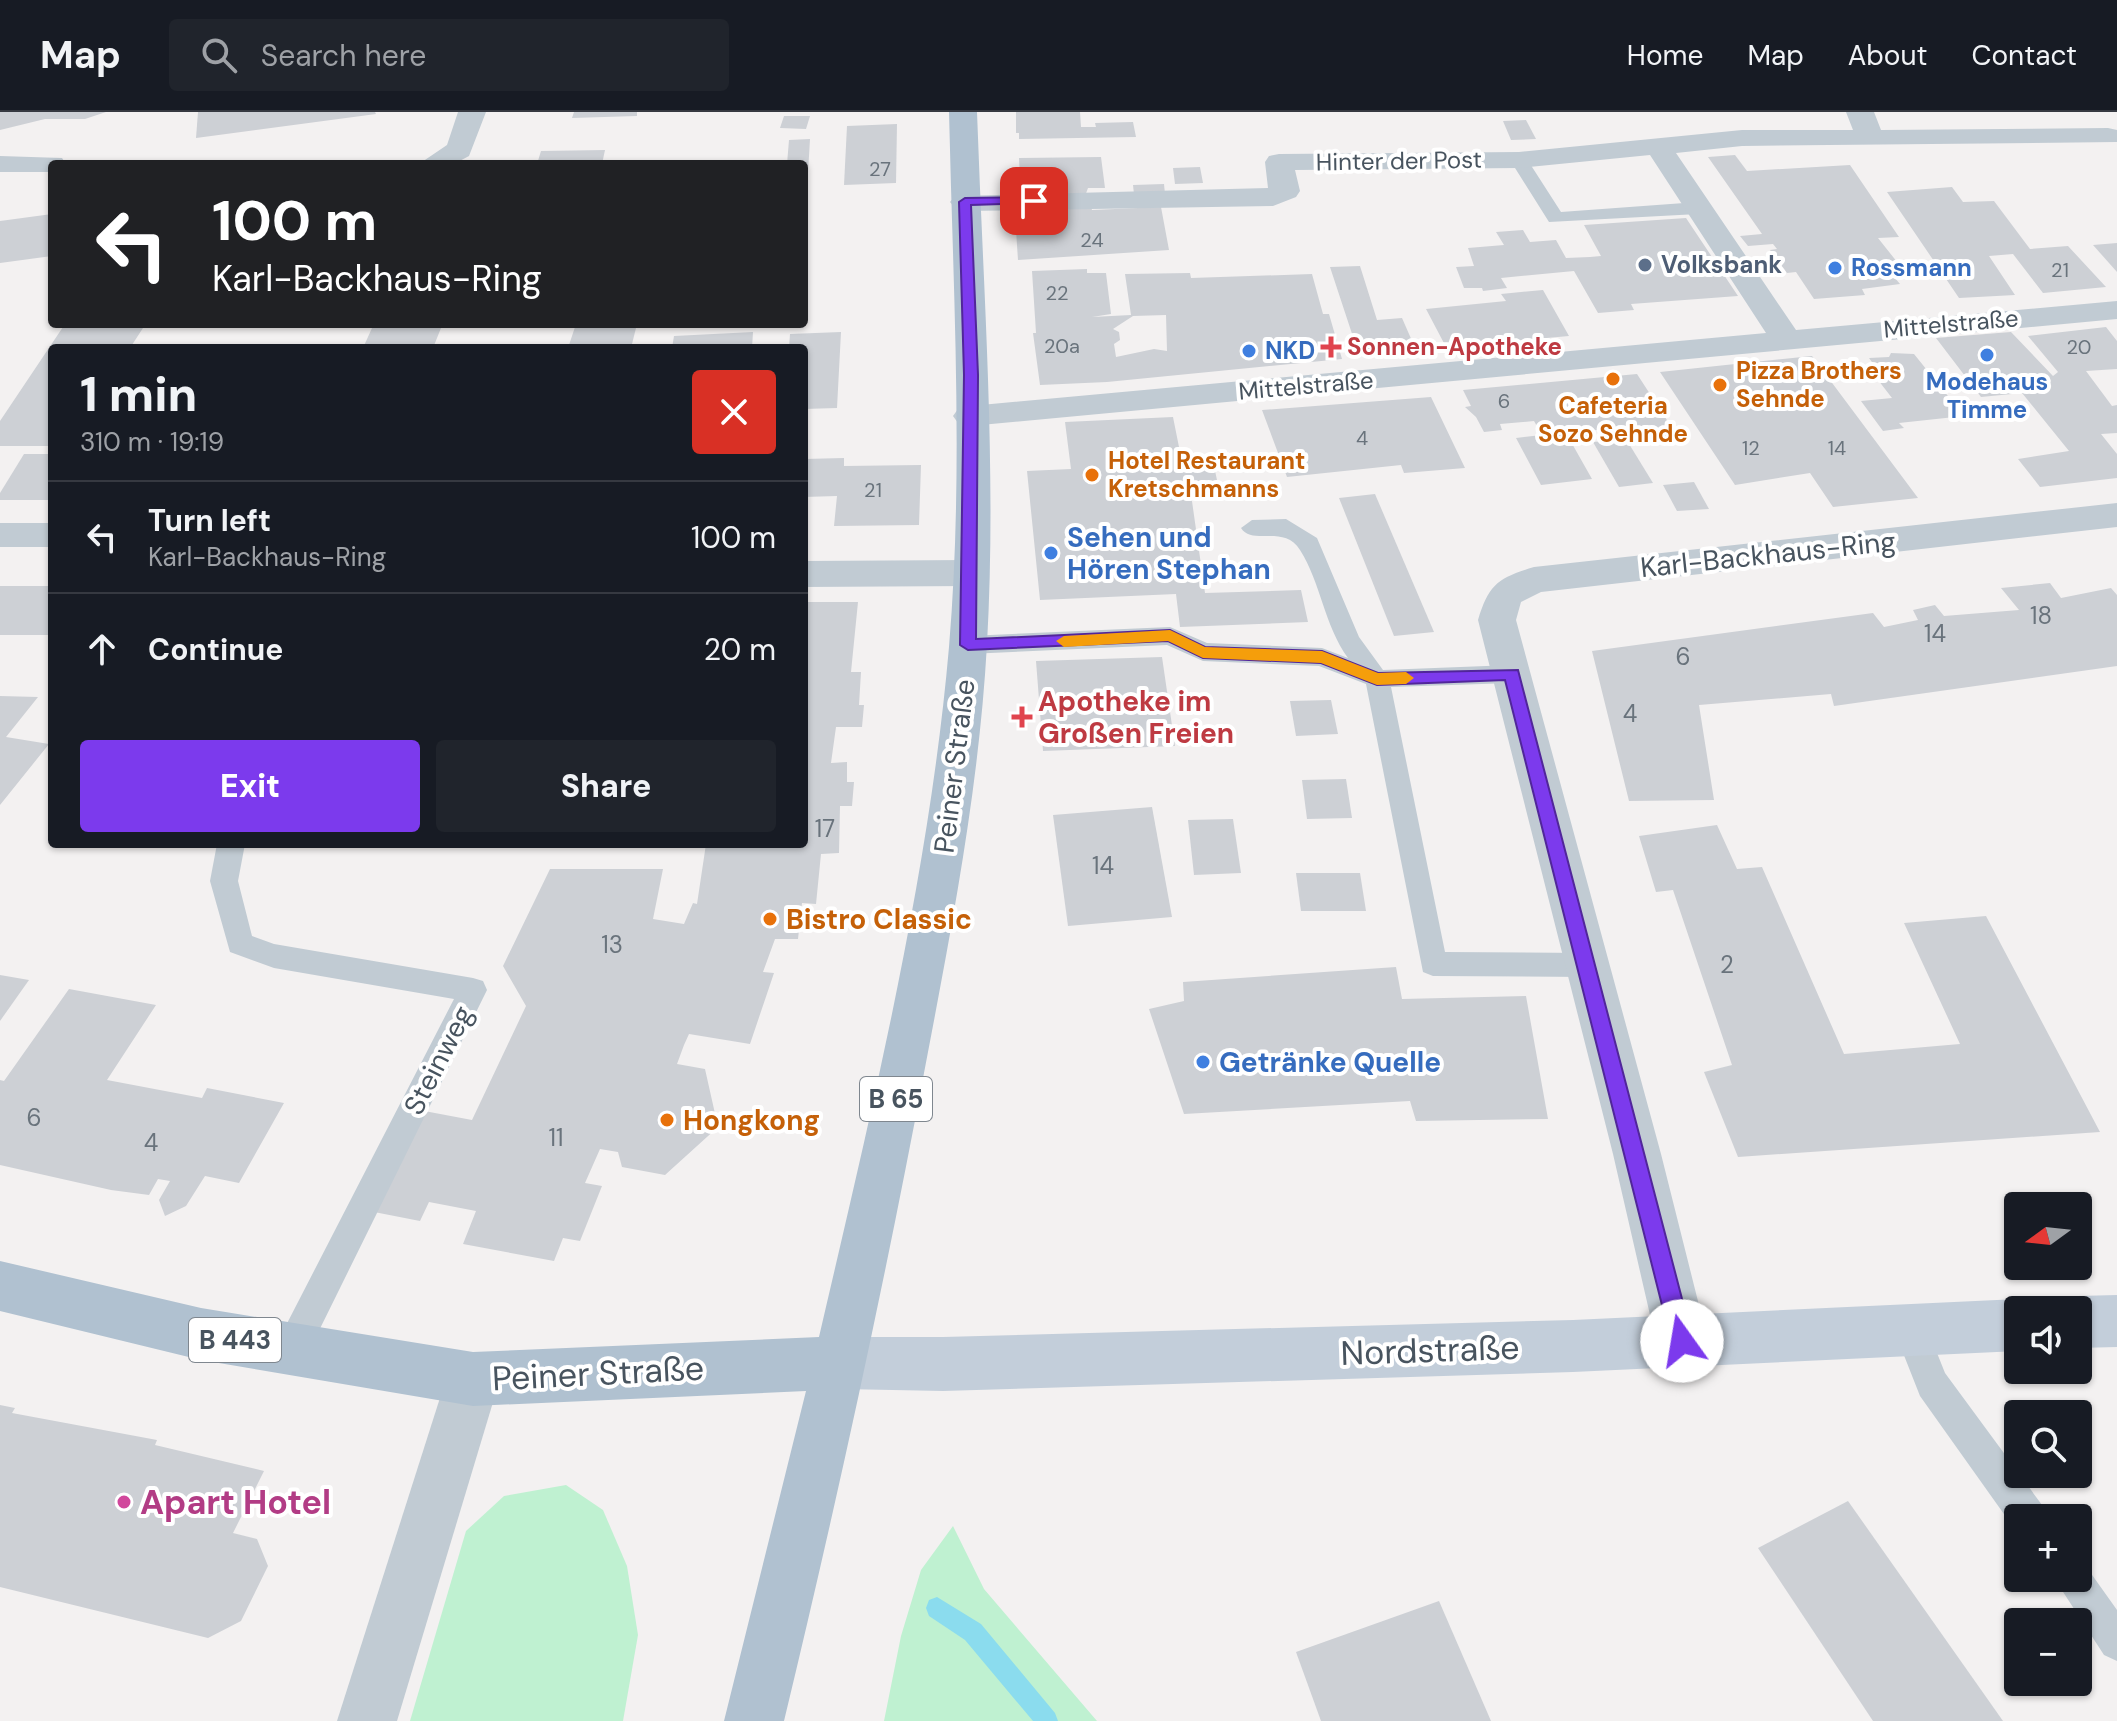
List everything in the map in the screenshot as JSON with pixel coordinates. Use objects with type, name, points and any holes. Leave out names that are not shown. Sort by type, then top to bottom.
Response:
[{"type":"main road","name":"Peiner Straße","points":[[754,1721],[842,1363],[947,835],[968,645],[970,573],[963,112]]},
{"type":"main road","name":"B 443","points":[[0,1286],[201,1334],[473,1379]]},
{"type":"main road","points":[[2092,1322],[2117,1321]]},
{"type":"main road","name":"Nordstraße","points":[[842,1363],[1034,1361],[1682,1341],[2004,1326]]},
{"type":"main road","name":"Peiner Straße","points":[[473,1379],[842,1363]]},
{"type":"street","points":[[440,160],[459,150],[472,112]]},
{"type":"street","name":"Hinter der Post","points":[[965,202],[1273,197],[1286,191],[1279,162],[1519,160],[1865,125],[2108,136]]},
{"type":"street","points":[[1659,148],[1785,338]]},
{"type":"street","points":[[0,164],[48,164]]},
{"type":"street","name":"Mittelstraße","points":[[970,416],[1785,338],[2117,310]]},
{"type":"street","name":"Karl-Backhaus-Ring","points":[[1682,1341],[1497,620],[1505,594],[1534,580],[2117,515]]},
{"type":"street","points":[[0,535],[48,535]]},
{"type":"street","points":[[808,574],[970,573]]},
{"type":"street","name":"Peiner Straße","points":[[367,1721],[473,1379]]},
{"type":"lane","points":[[1519,160],[1556,218],[1698,208]]},
{"type":"lane","points":[[1252,528],[1286,527],[1309,543],[1348,640],[1377,679],[1433,964],[1587,965]]},
{"type":"lane","points":[[968,645],[1170,636],[1203,652],[1322,657],[1377,679],[1512,674]]},
{"type":"lane","name":"Steinweg","points":[[230,848],[224,881],[240,944],[274,956],[473,990],[292,1349]]},
{"type":"lane","points":[[1911,1330],[1932,1384],[2019,1504]]},
{"type":"lane","points":[[2082,1592],[2117,1642]]},
{"type":"green space","points":[[566,1485],[603,1510],[627,1566],[638,1635],[623,1721],[410,1721],[466,1531],[504,1496]]},
{"type":"green space","points":[[953,1526],[984,1589],[1097,1721],[884,1721],[901,1636],[921,1570]]},
{"type":"building","points":[[0,112],[106,112],[85,119],[45,119],[0,130]]},
{"type":"building","points":[[198,112],[375,112],[376,114],[196,138]]},
{"type":"building","points":[[574,112],[637,112],[637,116],[572,118]]},
{"type":"building","points":[[1016,112],[1080,112],[1081,127],[1096,127],[1095,123],[1133,122],[1136,137],[1019,139],[1019,133],[1016,133]]},
{"type":"building","points":[[784,116],[810,116],[806,129],[780,128]]},
{"type":"building","points":[[1526,120],[1536,139],[1511,140],[1503,121]]},
{"type":"building","points":[[897,124],[896,183],[844,185],[847,126]]},
{"type":"building","points":[[810,139],[808,173],[808,160],[787,160],[789,140]]},
{"type":"building","points":[[605,150],[603,160],[538,160],[541,151]]},
{"type":"building","points":[[1735,155],[1747,171],[1850,165],[1899,237],[1878,238],[1909,277],[1895,278],[1900,284],[1862,289],[1865,295],[1814,299],[1796,272],[1787,273],[1770,250],[1777,249],[1773,244],[1748,246],[1740,236],[1762,234],[1708,157]]},
{"type":"building","points":[[1101,157],[1105,188],[1088,188],[1085,196],[1021,197],[1019,158]]},
{"type":"building","points":[[1200,167],[1203,183],[1175,184],[1173,168]]},
{"type":"building","points":[[1164,184],[1165,194],[1134,194],[1133,185]]},
{"type":"building","points":[[1952,187],[1963,202],[1994,201],[2030,249],[2068,246],[2106,287],[2043,293],[2013,254],[1989,256],[2015,295],[1959,298],[1887,192]]},
{"type":"building","points":[[1091,206],[1092,210],[1161,207],[1169,250],[1018,260],[1016,230],[1024,230],[1022,208]]},
{"type":"building","points":[[48,215],[48,257],[0,263],[0,221]]},
{"type":"building","name":"Volksbank","points":[[1686,218],[1738,296],[1631,304],[1634,310],[1598,313],[1574,271],[1501,278],[1507,288],[1483,291],[1482,288],[1464,288],[1456,267],[1474,266],[1468,248],[1504,245],[1496,232],[1523,230],[1530,242],[1556,240],[1566,258],[1590,257],[1601,256],[1584,225]]},
{"type":"building","points":[[2117,243],[2117,272],[2093,245]]},
{"type":"building","points":[[1360,266],[1377,320],[1402,318],[1416,350],[1359,355],[1330,267]]},
{"type":"building","points":[[1087,269],[1087,273],[1106,273],[1111,314],[1092,317],[1131,315],[1125,274],[1190,273],[1191,278],[1312,274],[1323,314],[1329,314],[1342,359],[1107,382],[1040,385],[1033,333],[1036,333],[1032,271]],"holes":[[[1166,315],[1167,351],[1154,349],[1116,357],[1114,344],[1120,340],[1119,332],[1113,329],[1133,316]]]},
{"type":"building","points":[[1543,290],[1569,336],[1446,347],[1426,309],[1506,301],[1501,294]]},
{"type":"building","points":[[2106,327],[2117,341],[2117,369],[2086,371],[2112,406],[2117,405],[2117,433],[2101,434],[2117,454],[2117,478],[2040,487],[2018,459],[2069,451],[2022,393],[1981,397],[1936,338],[2011,332],[2053,376],[2058,372],[2028,336]]},
{"type":"building","points":[[62,328],[143,328],[133,344],[52,344]]},
{"type":"building","points":[[372,328],[441,328],[435,344],[365,344]]},
{"type":"building","points":[[575,328],[636,328],[632,344],[569,344]]},
{"type":"building","points":[[753,332],[752,344],[673,344],[674,336]]},
{"type":"building","points":[[841,332],[837,408],[808,409],[808,344],[789,344],[790,334]]},
{"type":"building","points":[[48,349],[48,446],[0,446],[0,421]]},
{"type":"building","points":[[1891,353],[1914,354],[1964,416],[1899,423],[1904,428],[1883,431],[1861,401],[1892,398],[1875,376],[1882,376],[1869,358],[1889,357]]},
{"type":"building","points":[[1812,356],[1918,498],[1833,507],[1810,473],[1735,485],[1660,372]]},
{"type":"building","points":[[1637,374],[1676,434],[1641,438],[1637,432],[1630,432],[1626,427],[1566,433],[1592,479],[1541,485],[1516,438],[1542,435],[1534,421],[1500,424],[1502,430],[1484,432],[1476,417],[1465,407],[1471,406],[1463,390]]},
{"type":"building","points":[[1431,397],[1465,468],[1404,473],[1401,465],[1287,477],[1262,410]]},
{"type":"building","points":[[1173,417],[1181,457],[1212,456],[1218,485],[1190,487],[1205,593],[1301,590],[1308,622],[1180,627],[1176,594],[1040,600],[1027,471],[1071,469],[1065,422]]},
{"type":"building","points":[[1626,439],[1653,483],[1619,487],[1593,442]]},
{"type":"building","points":[[24,454],[48,454],[48,500],[0,500],[0,493]]},
{"type":"building","points":[[844,458],[844,466],[921,465],[919,525],[834,526],[837,496],[808,497],[808,459]]},
{"type":"building","points":[[1694,482],[1709,509],[1677,511],[1663,485]]},
{"type":"building","points":[[1375,494],[1434,632],[1394,636],[1339,498]]},
{"type":"building","points":[[2050,583],[2061,598],[2111,588],[2117,595],[2117,666],[1834,706],[1831,694],[1699,705],[1714,800],[1629,801],[1592,651],[1873,613],[1884,627],[1918,620],[1913,610],[1935,605],[1944,616],[2019,610],[2001,588]]},
{"type":"building","points":[[0,586],[48,586],[48,635],[0,635]]},
{"type":"building","points":[[808,602],[858,602],[851,672],[861,672],[859,705],[864,705],[862,727],[836,727],[831,763],[847,762],[847,782],[854,782],[852,806],[840,806],[839,853],[821,854],[816,904],[802,903],[798,939],[775,939],[763,972],[774,973],[750,1044],[689,1034],[677,1064],[705,1069],[718,1127],[665,1175],[622,1167],[618,1152],[600,1149],[585,1183],[602,1186],[580,1241],[563,1238],[554,1261],[463,1244],[476,1211],[429,1202],[420,1221],[369,1211],[419,1110],[472,1120],[526,1006],[503,966],[550,869],[663,869],[653,919],[684,924],[693,903],[697,904],[705,848],[808,848]]},
{"type":"building","points":[[1162,657],[1175,746],[1043,751],[1036,661]]},
{"type":"building","points":[[0,696],[38,697],[6,737],[48,745],[0,805]]},
{"type":"building","points":[[1331,700],[1338,734],[1296,736],[1290,701]]},
{"type":"building","points":[[1346,779],[1352,818],[1307,819],[1302,780]]},
{"type":"building","points":[[1152,807],[1172,917],[1068,926],[1053,815]]},
{"type":"building","points":[[1233,819],[1241,873],[1194,875],[1188,820]]},
{"type":"building","points":[[1717,825],[1737,869],[1762,867],[1844,1054],[1960,1044],[1904,923],[1986,916],[2100,1132],[1738,1157],[1704,1072],[1732,1065],[1673,890],[1656,892],[1639,836]]},
{"type":"building","points":[[1296,873],[1360,873],[1366,911],[1301,911]]},
{"type":"building","points":[[1396,967],[1402,999],[1526,996],[1548,1119],[1416,1121],[1410,1101],[1184,1114],[1149,1009],[1184,1001],[1183,982]]},
{"type":"building","points":[[0,975],[29,980],[0,1021]]},
{"type":"building","points":[[69,989],[156,1005],[107,1080],[202,1098],[207,1088],[284,1103],[239,1183],[205,1176],[186,1206],[165,1216],[159,1200],[170,1181],[158,1179],[149,1195],[111,1190],[0,1165],[0,1080],[4,1081]]},
{"type":"building","name":"Apart Hotel","points":[[0,1405],[15,1408],[12,1413],[157,1440],[155,1445],[264,1471],[233,1533],[257,1539],[268,1566],[241,1621],[208,1638],[0,1587]]},
{"type":"building","points":[[1848,1501],[2003,1721],[1873,1721],[1758,1548]]},
{"type":"building","points":[[1439,1601],[1491,1721],[1321,1721],[1296,1652]]},
{"type":"waterway","points":[[937,1608],[973,1632],[1047,1721]]},
{"type":"slow traffic","points":[[1064,641],[1170,636],[1203,652],[1322,657],[1377,679],[1406,678]]},
{"type":"place","name":"Volksbank","points":[[1645,265]]},
{"type":"place","name":"Rossmann","points":[[1835,268]]},
{"type":"place","name":"Sonnen-Apotheke","points":[[1331,347]]},
{"type":"place","name":"NKD","points":[[1249,351]]},
{"type":"place","name":"Modehaus Timme","points":[[1987,355]]},
{"type":"place","name":"Cafeteria Sozo Sehnde","points":[[1613,379]]},
{"type":"place","name":"Pizza Brothers Sehnde","points":[[1720,385]]},
{"type":"place","name":"Hotel Restaurant Kretschmanns","points":[[1092,475]]},
{"type":"place","name":"Sehen und Hören Stephan","points":[[1051,553]]},
{"type":"place","name":"Apotheke im Großen Freien","points":[[1022,717]]},
{"type":"place","name":"Bistro Classic","points":[[770,919]]},
{"type":"place","name":"Getränke Quelle","points":[[1203,1062]]},
{"type":"place","name":"Hongkong","points":[[667,1120]]},
{"type":"place","name":"Apart Hotel","points":[[124,1502]]},
{"type":"route","points":[[1034,201],[965,202],[971,375],[968,645],[1170,636],[1203,652],[1322,657],[1377,679],[1512,674],[1637,1154],[1682,1341]]}]
